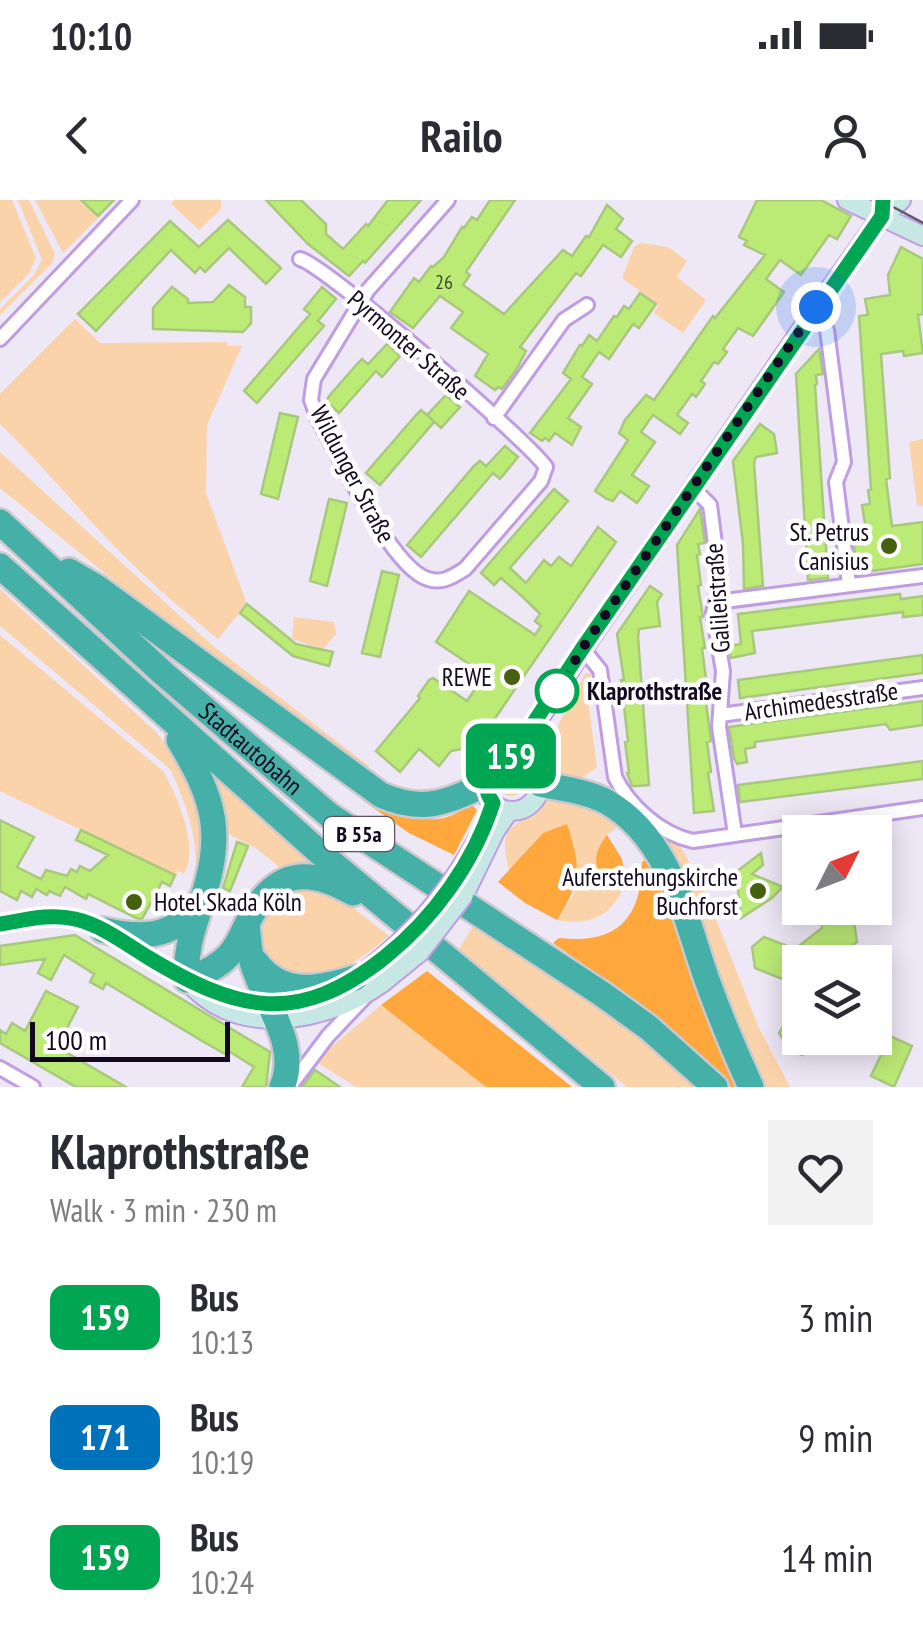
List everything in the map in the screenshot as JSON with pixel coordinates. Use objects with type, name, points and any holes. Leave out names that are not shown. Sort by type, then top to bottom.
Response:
[{"type":"highway","name":"Stadtautobahn","points":[[0,522],[216,721],[329,814],[602,994],[649,1028],[715,1087]]},
{"type":"highway","points":[[30,548],[98,588],[381,795],[398,802],[431,806],[496,799]]},
{"type":"highway","name":"Stadtautobahn","points":[[0,566],[166,718],[401,921],[602,1087]]},
{"type":"highway","points":[[166,718],[204,782],[215,831],[201,904],[188,941],[187,980]]},
{"type":"highway","points":[[540,784],[582,792],[607,802],[658,852],[679,894],[726,1032],[751,1087]]},
{"type":"highway","points":[[187,980],[227,958],[266,894],[281,883],[308,875],[336,883],[401,921]]},
{"type":"highway","points":[[103,930],[130,936],[163,933],[180,925],[201,904]]},
{"type":"highway","points":[[247,925],[250,952],[286,1047],[286,1087]]},
{"type":"highway","points":[[250,952],[270,977],[291,987],[316,988],[369,980]]},
{"type":"street","points":[[0,339],[132,200]]},
{"type":"street","points":[[360,302],[448,200]]},
{"type":"street","points":[[847,200],[882,208],[923,236]]},
{"type":"street","points":[[522,758],[533,724],[692,487],[882,208],[901,200]]},
{"type":"street","name":"Pyrmonter Straße","points":[[300,260],[311,262],[494,418],[564,320],[587,305]]},
{"type":"street","name":"Wildunger Straße","points":[[360,302],[314,379],[311,400],[393,550],[410,569],[429,580],[449,579],[464,569],[545,474],[546,466],[539,458],[494,418]]},
{"type":"street","points":[[816,307],[827,330],[844,462],[836,482],[849,584]]},
{"type":"street","name":"Galileistraße","points":[[692,487],[710,504],[720,583],[713,613],[723,671],[720,715],[735,834]]},
{"type":"street","points":[[717,602],[923,576]]},
{"type":"street","points":[[582,649],[600,670],[615,777],[621,790],[676,838],[693,841],[923,808]]},
{"type":"street","name":"Archimedesstraße","points":[[720,715],[923,688]]},
{"type":"street","points":[[286,1087],[369,980],[424,921],[486,836],[496,799],[488,770],[494,762],[522,758],[537,770],[538,793],[526,807],[496,799]]},
{"type":"street","points":[[0,924],[52,916],[74,918],[103,930],[187,980],[273,1012],[369,980]]},
{"type":"street","points":[[0,1068],[33,1087]]},
{"type":"shaded area","points":[[0,200],[12,200],[36,258],[29,273],[0,302]]},
{"type":"shaded area","points":[[18,200],[29,200],[55,254],[52,263],[0,315],[0,309],[33,276],[42,260]]},
{"type":"shaded area","points":[[35,200],[81,200],[99,217],[63,253]]},
{"type":"shaded area","points":[[174,200],[221,200],[221,209],[199,230],[171,204]]},
{"type":"shaded area","points":[[641,243],[668,247],[687,261],[677,277],[706,300],[683,333],[654,313],[659,305],[622,278],[634,247]]},
{"type":"shaded area","points":[[75,319],[100,343],[226,342],[228,346],[242,346],[207,425],[206,493],[247,604],[218,639],[124,556],[0,424],[0,394]]},
{"type":"shaded area","points":[[923,439],[923,506],[917,506],[909,442]]},
{"type":"shaded area","points":[[0,452],[213,646],[369,766],[363,774],[225,671],[0,488]]},
{"type":"shaded area","points":[[0,589],[156,732],[189,772],[207,837],[186,911],[174,912],[193,879],[195,843],[171,770],[0,626]]},
{"type":"shaded area","points":[[294,617],[334,622],[336,634],[323,649],[292,639]]},
{"type":"shaded area","points":[[0,635],[164,772],[188,836],[184,874],[177,870],[177,876],[0,791]]},
{"type":"shaded area","points":[[590,673],[594,688],[587,694],[597,767],[579,780],[556,775],[545,758],[546,748],[585,674]]},
{"type":"shaded area","points":[[208,766],[328,873],[284,871],[256,848],[232,836],[224,828]]},
{"type":"shaded area","points":[[511,768],[521,772],[525,782],[521,792],[511,796],[501,792],[497,782],[501,772]]},
{"type":"shaded area","points":[[611,787],[655,829],[681,847],[706,894],[759,1028],[790,1087],[761,1087],[692,908],[601,788]]},
{"type":"shaded area","points":[[568,796],[594,802],[621,824],[607,835],[600,877],[626,882],[608,910],[581,921],[557,920],[574,893],[543,833],[509,870],[505,853],[505,841],[513,826],[547,799]]},
{"type":"shaded area","points":[[361,799],[429,819],[456,813],[470,803],[477,810],[454,855],[409,833]]},
{"type":"shaded area","points":[[567,824],[577,874],[557,920],[525,903],[498,882],[543,833]]},
{"type":"shaded area","points":[[607,835],[622,859],[626,882],[600,877],[597,855]]},
{"type":"shaded area","points":[[652,855],[742,1087],[731,1087],[645,1011],[553,943],[559,938],[596,937],[622,924],[637,898],[642,862]]},
{"type":"shaded area","points":[[313,886],[346,902],[389,936],[343,968],[303,977],[286,973],[262,958],[258,927],[279,893]]},
{"type":"shaded area","points":[[476,922],[610,1009],[699,1087],[627,1087],[458,950]]},
{"type":"shaded area","points":[[427,971],[572,1087],[486,1087],[381,1005]]},
{"type":"shaded area","points":[[381,1005],[486,1087],[356,1087],[315,1061]]},
{"type":"building","points":[[81,200],[114,200],[98,216]]},
{"type":"building","points":[[266,200],[301,200],[326,224],[326,234],[343,249],[388,200],[421,200],[349,276],[308,244]]},
{"type":"building","points":[[490,200],[515,200],[466,272],[470,275],[463,285],[504,314],[563,250],[572,256],[589,237],[607,205],[623,219],[616,229],[632,241],[621,257],[603,245],[581,276],[576,273],[520,347],[526,351],[516,370],[502,389],[495,390],[475,376],[488,354],[451,328],[463,312],[440,296],[413,328],[390,312],[414,278],[419,282],[444,257],[462,227],[472,217],[477,220]]},
{"type":"building","points":[[757,200],[821,200],[851,216],[837,239],[829,235],[801,275],[780,260],[766,279],[784,292],[753,336],[738,328],[723,349],[727,352],[718,364],[714,362],[701,381],[705,384],[696,397],[692,394],[677,415],[688,423],[680,434],[653,415],[641,432],[655,442],[632,475],[649,486],[637,503],[620,491],[613,501],[607,499],[595,491],[628,440],[619,433],[625,420],[646,395],[654,400],[713,316],[765,255],[744,245],[747,241],[739,237]]},
{"type":"building","points":[[228,220],[281,268],[266,284],[229,248],[205,272],[200,267],[195,273],[171,250],[96,331],[78,314],[170,221],[199,247]]},
{"type":"building","points":[[901,247],[923,259],[923,314],[918,315],[923,353],[881,354],[890,478],[886,479],[892,526],[923,522],[923,564],[872,571],[871,563],[856,558],[854,547],[867,536],[862,505],[870,504],[871,489],[859,316],[868,315],[865,299],[890,295],[888,275]]},
{"type":"building","points":[[229,285],[245,297],[245,307],[251,307],[251,323],[243,332],[153,329],[153,308],[172,287],[188,303],[213,302]]},
{"type":"building","points":[[322,287],[336,299],[318,321],[324,326],[257,403],[244,391],[310,314],[304,309]]},
{"type":"building","points":[[640,293],[656,304],[639,328],[633,324],[609,359],[599,352],[582,377],[592,384],[568,418],[581,427],[572,445],[555,433],[549,441],[542,441],[530,433],[571,379],[563,373],[580,345],[589,335],[597,341],[614,316],[624,306],[629,309]]},
{"type":"building","points":[[387,344],[400,356],[382,377],[376,371],[339,413],[326,401],[330,395],[362,359],[368,364]]},
{"type":"building","points":[[819,349],[823,374],[816,375],[815,385],[828,578],[808,580],[796,374]]},
{"type":"building","points":[[446,395],[460,407],[441,428],[428,416],[434,422],[380,485],[366,473],[421,410],[427,415]]},
{"type":"building","points":[[280,413],[298,417],[278,499],[261,494]]},
{"type":"building","points":[[760,424],[774,434],[777,453],[756,457],[754,463],[763,586],[744,589],[733,461]]},
{"type":"building","points":[[505,446],[518,457],[500,479],[493,473],[421,557],[407,545],[474,466],[480,461],[486,466]]},
{"type":"building","points":[[554,489],[568,501],[510,568],[526,583],[544,560],[551,566],[559,557],[571,566],[598,527],[616,542],[476,746],[451,751],[439,766],[419,749],[400,772],[376,751],[420,698],[429,680],[433,678],[467,701],[482,679],[475,674],[478,670],[436,642],[469,591],[535,635],[541,626],[535,621],[540,614],[526,600],[501,578],[494,585],[481,573]]},
{"type":"building","points":[[329,499],[347,503],[327,586],[310,581]]},
{"type":"building","points":[[700,509],[705,543],[698,544],[698,586],[711,741],[707,742],[711,772],[708,773],[714,811],[694,813],[677,545]]},
{"type":"building","points":[[382,571],[399,575],[380,657],[362,653]]},
{"type":"building","points":[[650,586],[662,594],[657,602],[660,626],[639,629],[638,637],[649,785],[632,786],[627,773],[624,680],[617,634]]},
{"type":"building","points":[[900,594],[901,599],[923,596],[923,615],[903,617],[903,612],[752,631],[755,653],[731,658],[729,646],[741,644],[738,614]]},
{"type":"building","points":[[247,604],[296,644],[333,652],[329,666],[293,656],[240,613]]},
{"type":"building","points":[[923,655],[923,673],[740,698],[738,680]]},
{"type":"building","points":[[923,701],[923,725],[890,730],[886,724],[755,742],[755,747],[745,749],[747,762],[737,764],[734,758],[729,727]]},
{"type":"building","points":[[923,761],[923,779],[740,802],[738,785]]},
{"type":"building","points":[[0,820],[34,837],[17,867],[41,879],[46,870],[67,876],[71,869],[77,872],[80,866],[90,871],[108,855],[76,840],[81,830],[175,875],[170,886],[162,882],[142,919],[88,894],[86,899],[65,887],[60,896],[36,889],[32,897],[21,891],[17,900],[0,891]]},
{"type":"building","points":[[237,842],[248,846],[230,891],[223,888]]},
{"type":"building","name":"Auferstehungskirche Buchforst","points":[[761,853],[763,865],[752,874],[782,888],[741,918],[736,872]]},
{"type":"building","points":[[822,925],[854,925],[857,942],[800,945]]},
{"type":"building","points":[[75,935],[270,1052],[266,1087],[242,1087],[254,1067],[227,1050],[225,1054],[202,1041],[106,983],[103,989],[90,982],[94,974],[64,955],[51,980],[38,973],[45,959],[0,965],[0,946]]},
{"type":"building","points":[[764,937],[785,945],[782,979],[755,968],[752,947]]},
{"type":"building","points":[[46,991],[78,1007],[57,1047],[126,1087],[76,1087],[0,1043],[0,1030],[6,1034],[12,1023],[25,1031]]},
{"type":"building","points":[[892,1037],[912,1046],[894,1087],[871,1076],[881,1055],[892,1055]]},
{"type":"building","points":[[315,1070],[340,1087],[302,1087]]},
{"type":"tram line","points":[[880,200],[923,223]]},
{"type":"bus line","name":"159","points":[[0,924],[52,916],[74,918],[103,930],[187,980],[258,1005],[294,1002],[337,990],[408,938],[438,903],[481,834],[493,803],[485,787],[488,770],[501,758],[516,756],[582,649],[882,216],[883,200]]},
{"type":"place","name":"St. Petrus Canisius","points":[[889,546]]},
{"type":"place","name":"REWE","points":[[512,677]]},
{"type":"place","name":"Klaprothstraße","points":[[557,691]]},
{"type":"place","name":"Auferstehungskirche Buchforst","points":[[758,891]]},
{"type":"place","name":"Hotel Skada Köln","points":[[134,902]]},
{"type":"route","points":[[557,691],[816,307]]}]
